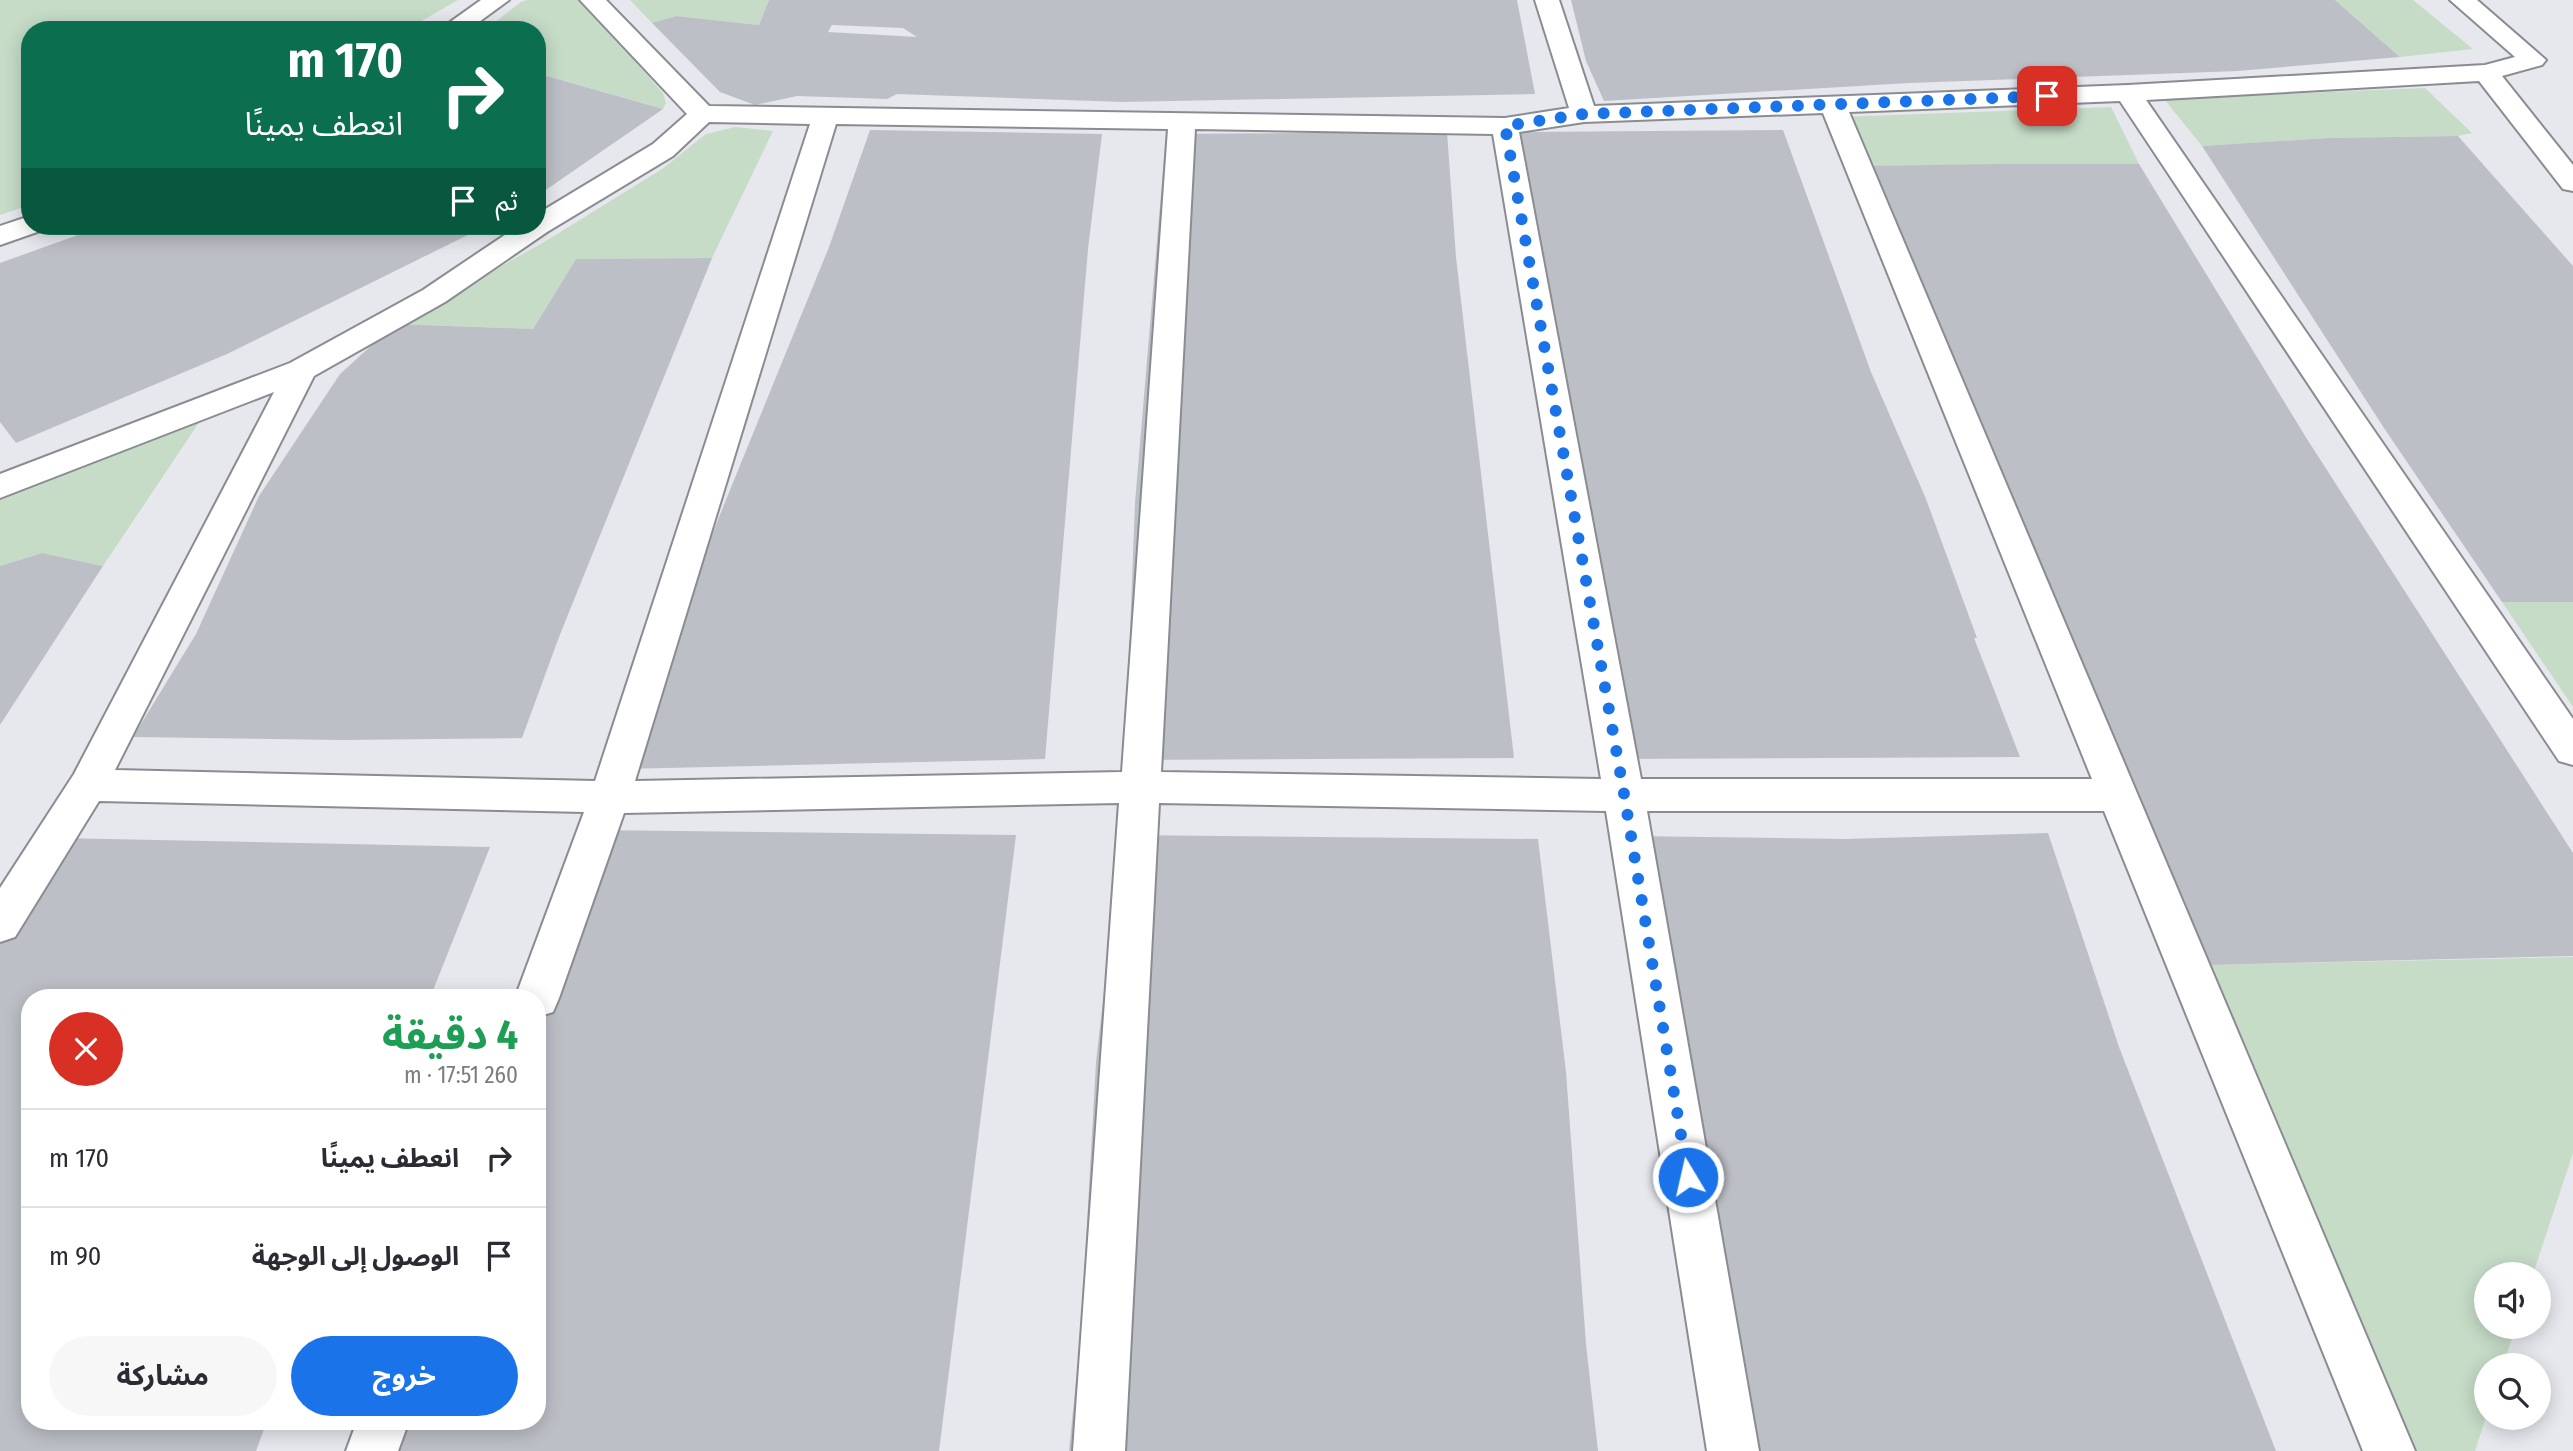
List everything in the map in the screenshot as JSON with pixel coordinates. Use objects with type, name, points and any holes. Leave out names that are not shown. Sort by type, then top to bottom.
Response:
[{"type":"street","points":[[465,21],[497,0]]},
{"type":"street","points":[[592,0],[702,114]]},
{"type":"street","points":[[1547,0],[1584,114]]},
{"type":"street","points":[[546,221],[663,150],[702,114],[1505,126],[1584,114],[2127,93],[2486,73],[2533,60],[2462,0]]},
{"type":"street","points":[[2486,73],[2573,183]]},
{"type":"street","points":[[2127,93],[2573,750]]},
{"type":"street","points":[[1833,105],[2389,1451]]},
{"type":"street","points":[[540,989],[610,797],[826,115]]},
{"type":"street","points":[[1099,1451],[1181,120]]},
{"type":"street","points":[[1505,126],[1624,794],[1733,1451]]},
{"type":"street","points":[[0,236],[21,228]]},
{"type":"street","points":[[0,487],[301,370],[434,296],[524,235]]},
{"type":"street","points":[[0,924],[88,785],[301,370]]},
{"type":"street","points":[[88,785],[610,797],[1141,787],[1624,794],[2119,795]]},
{"type":"street","points":[[372,1451],[380,1430]]},
{"type":"green space","points":[[0,0],[458,0],[422,21],[21,21],[21,208],[0,215]]},
{"type":"green space","points":[[581,0],[663,93],[666,103],[663,109],[546,76],[546,21],[497,21],[521,2]]},
{"type":"green space","points":[[630,0],[769,0],[759,25],[676,16],[652,23]]},
{"type":"green space","points":[[2335,0],[2413,0],[2473,49],[2400,57]]},
{"type":"green space","points":[[2425,88],[2472,133],[2458,136],[2330,138],[2202,146],[2164,99]]},
{"type":"green space","points":[[2111,107],[2139,164],[1863,166],[1841,117]]},
{"type":"green space","points":[[735,127],[773,131],[712,258],[576,259],[533,329],[395,324],[541,244],[662,169],[706,134]]},
{"type":"green space","points":[[204,415],[103,566],[42,553],[0,566],[0,482]]},
{"type":"green space","points":[[2502,602],[2573,602],[2573,707]]},
{"type":"green space","points":[[2573,957],[2573,1153],[2537,1262],[2474,1262],[2474,1339],[2512,1339],[2507,1353],[2474,1353],[2474,1430],[2482,1430],[2475,1451],[2394,1451],[2210,965]]},
{"type":"building","points":[[769,0],[1517,0],[1535,94],[1123,102],[897,94],[887,99],[797,96],[755,105],[720,92],[652,23],[676,16],[759,25]],"holes":[[[832,25],[903,28],[917,37],[828,32]]]},
{"type":"building","points":[[1571,0],[2335,0],[2400,57],[2238,71],[1909,83],[1604,101],[1586,61]]},
{"type":"building","points":[[546,76],[663,109],[546,190]]},
{"type":"building","points":[[870,130],[1102,134],[1088,249],[1045,759],[622,769],[719,517],[829,247]]},
{"type":"building","points":[[1783,130],[1871,372],[1926,499],[1977,638],[1974,638],[2020,757],[1612,759],[1517,132]]},
{"type":"building","points":[[1447,132],[1456,257],[1514,758],[1125,760],[1135,503],[1166,134]]},
{"type":"building","points":[[2458,136],[2573,266],[2573,602],[2502,602],[2384,428],[2202,146],[2329,138]]},
{"type":"building","points":[[2139,164],[2307,439],[2573,853],[2573,956],[2210,965],[2108,736],[1863,166]]},
{"type":"building","points":[[78,235],[468,235],[227,354],[16,443],[0,422],[0,263]]},
{"type":"building","points":[[712,258],[559,637],[522,738],[340,740],[133,737],[196,634],[259,496],[340,374],[395,324],[533,329],[576,259]]},
{"type":"building","points":[[42,553],[103,566],[0,725],[0,566]]},
{"type":"building","points":[[595,830],[1016,835],[939,1451],[388,1451],[395,1430],[546,1430],[546,989],[539,989]]},
{"type":"building","points":[[2048,833],[2119,1047],[2276,1451],[1730,1451],[1630,836],[1845,839]]},
{"type":"building","points":[[1122,835],[1538,839],[1566,1072],[1586,1344],[1598,1451],[1069,1451],[1081,1331],[1096,1062]]},
{"type":"building","points":[[59,838],[490,847],[434,989],[21,989],[21,1430],[264,1430],[256,1451],[0,1451],[0,924]]},
{"type":"route","points":[[1688,1177],[1624,794],[1505,126],[1584,114],[2047,96]]}]
